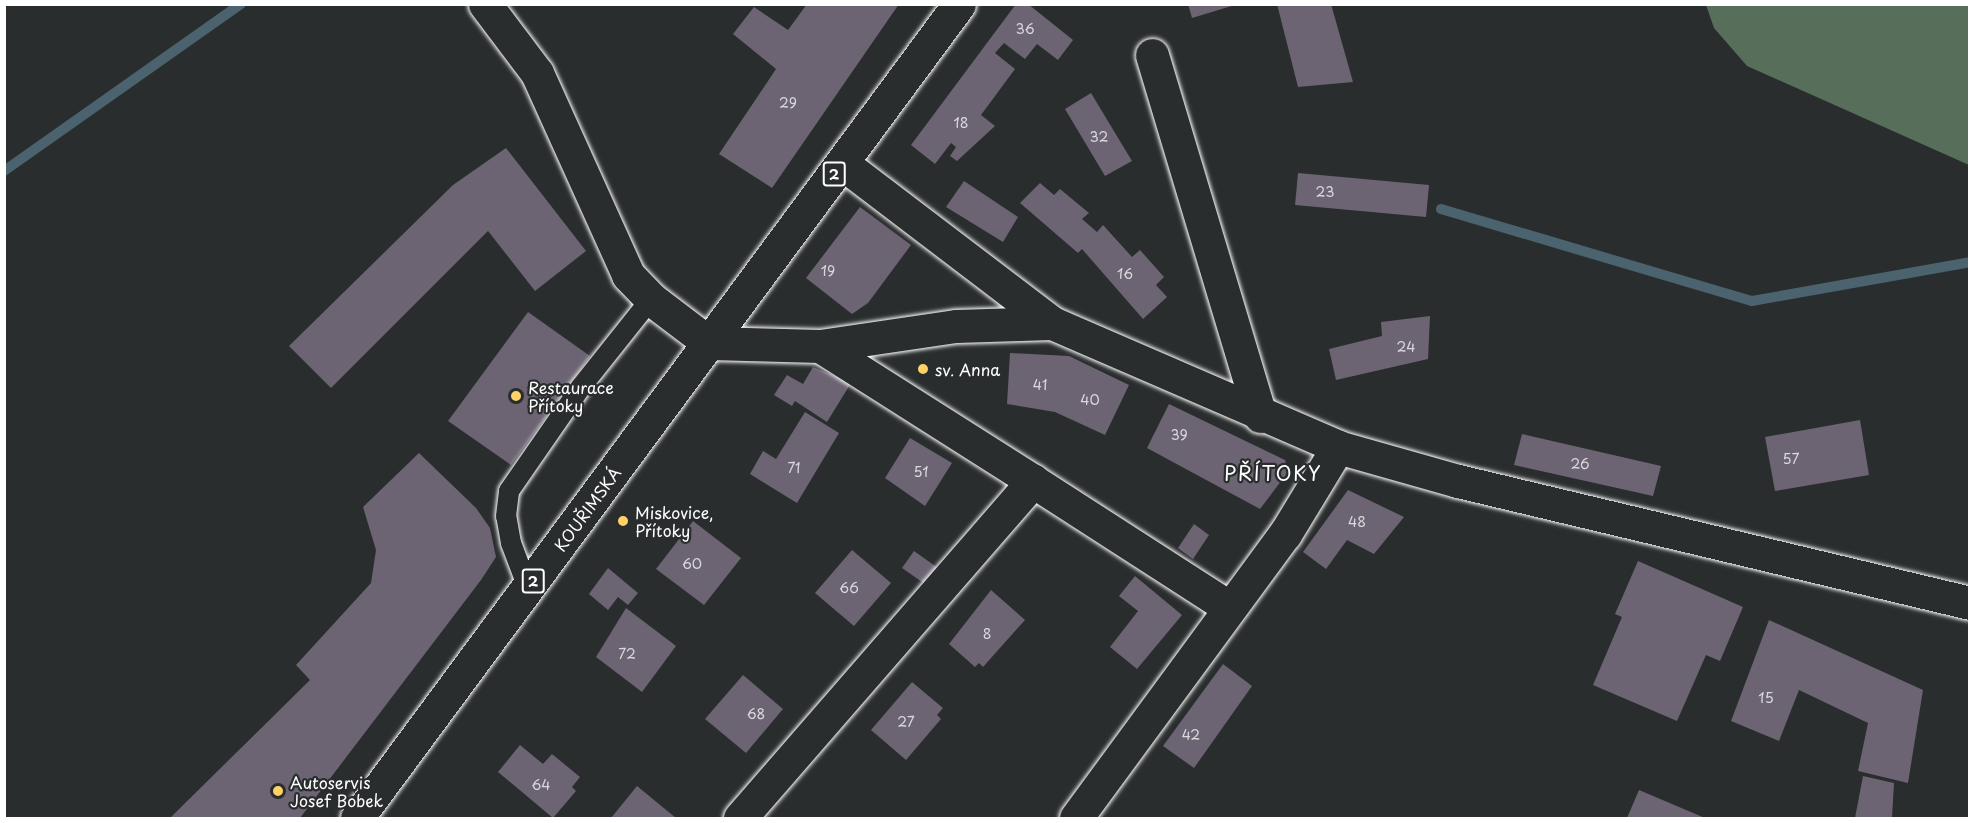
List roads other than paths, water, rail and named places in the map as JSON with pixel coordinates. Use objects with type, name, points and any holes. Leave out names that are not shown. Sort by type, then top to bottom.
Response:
[{"type":"street","points":[[485,4],[537,73],[618,260],[651,299],[709,343],[820,346],[956,326],[1052,323]]},
{"type":"street","name":"2","points":[[709,343],[959,4]]},
{"type":"street","points":[[1152,55],[1260,416]]},
{"type":"street","points":[[842,163],[1052,323],[1260,416],[1338,447],[1458,481],[1970,603]]},
{"type":"street","name":"KOUŘIMSKÁ","points":[[357,819],[709,343]]},
{"type":"street","points":[[820,346],[1227,606]]},
{"type":"street","points":[[1076,819],[1227,606],[1285,534],[1338,447]]},
{"type":"street","points":[[740,819],[1033,481]]},
{"type":"lane","points":[[528,588],[511,543],[506,516],[509,491],[555,422],[651,299]]},
{"type":"waterway","points":[[4,171],[241,4]]},
{"type":"waterway","points":[[1441,209],[1752,301],[1970,262]]},
{"type":"place","name":"sv. Anna","points":[[923,369]]},
{"type":"place","name":"Restaurace Přítoky","points":[[516,396]]},
{"type":"place","name":"Miskovice, Přítoky","points":[[623,521]]},
{"type":"place","name":"Autoservis Josef Bobek","points":[[278,791]]},
{"type":"district","name":"PŘÍTOKY","points":[[1273,473]]}]
